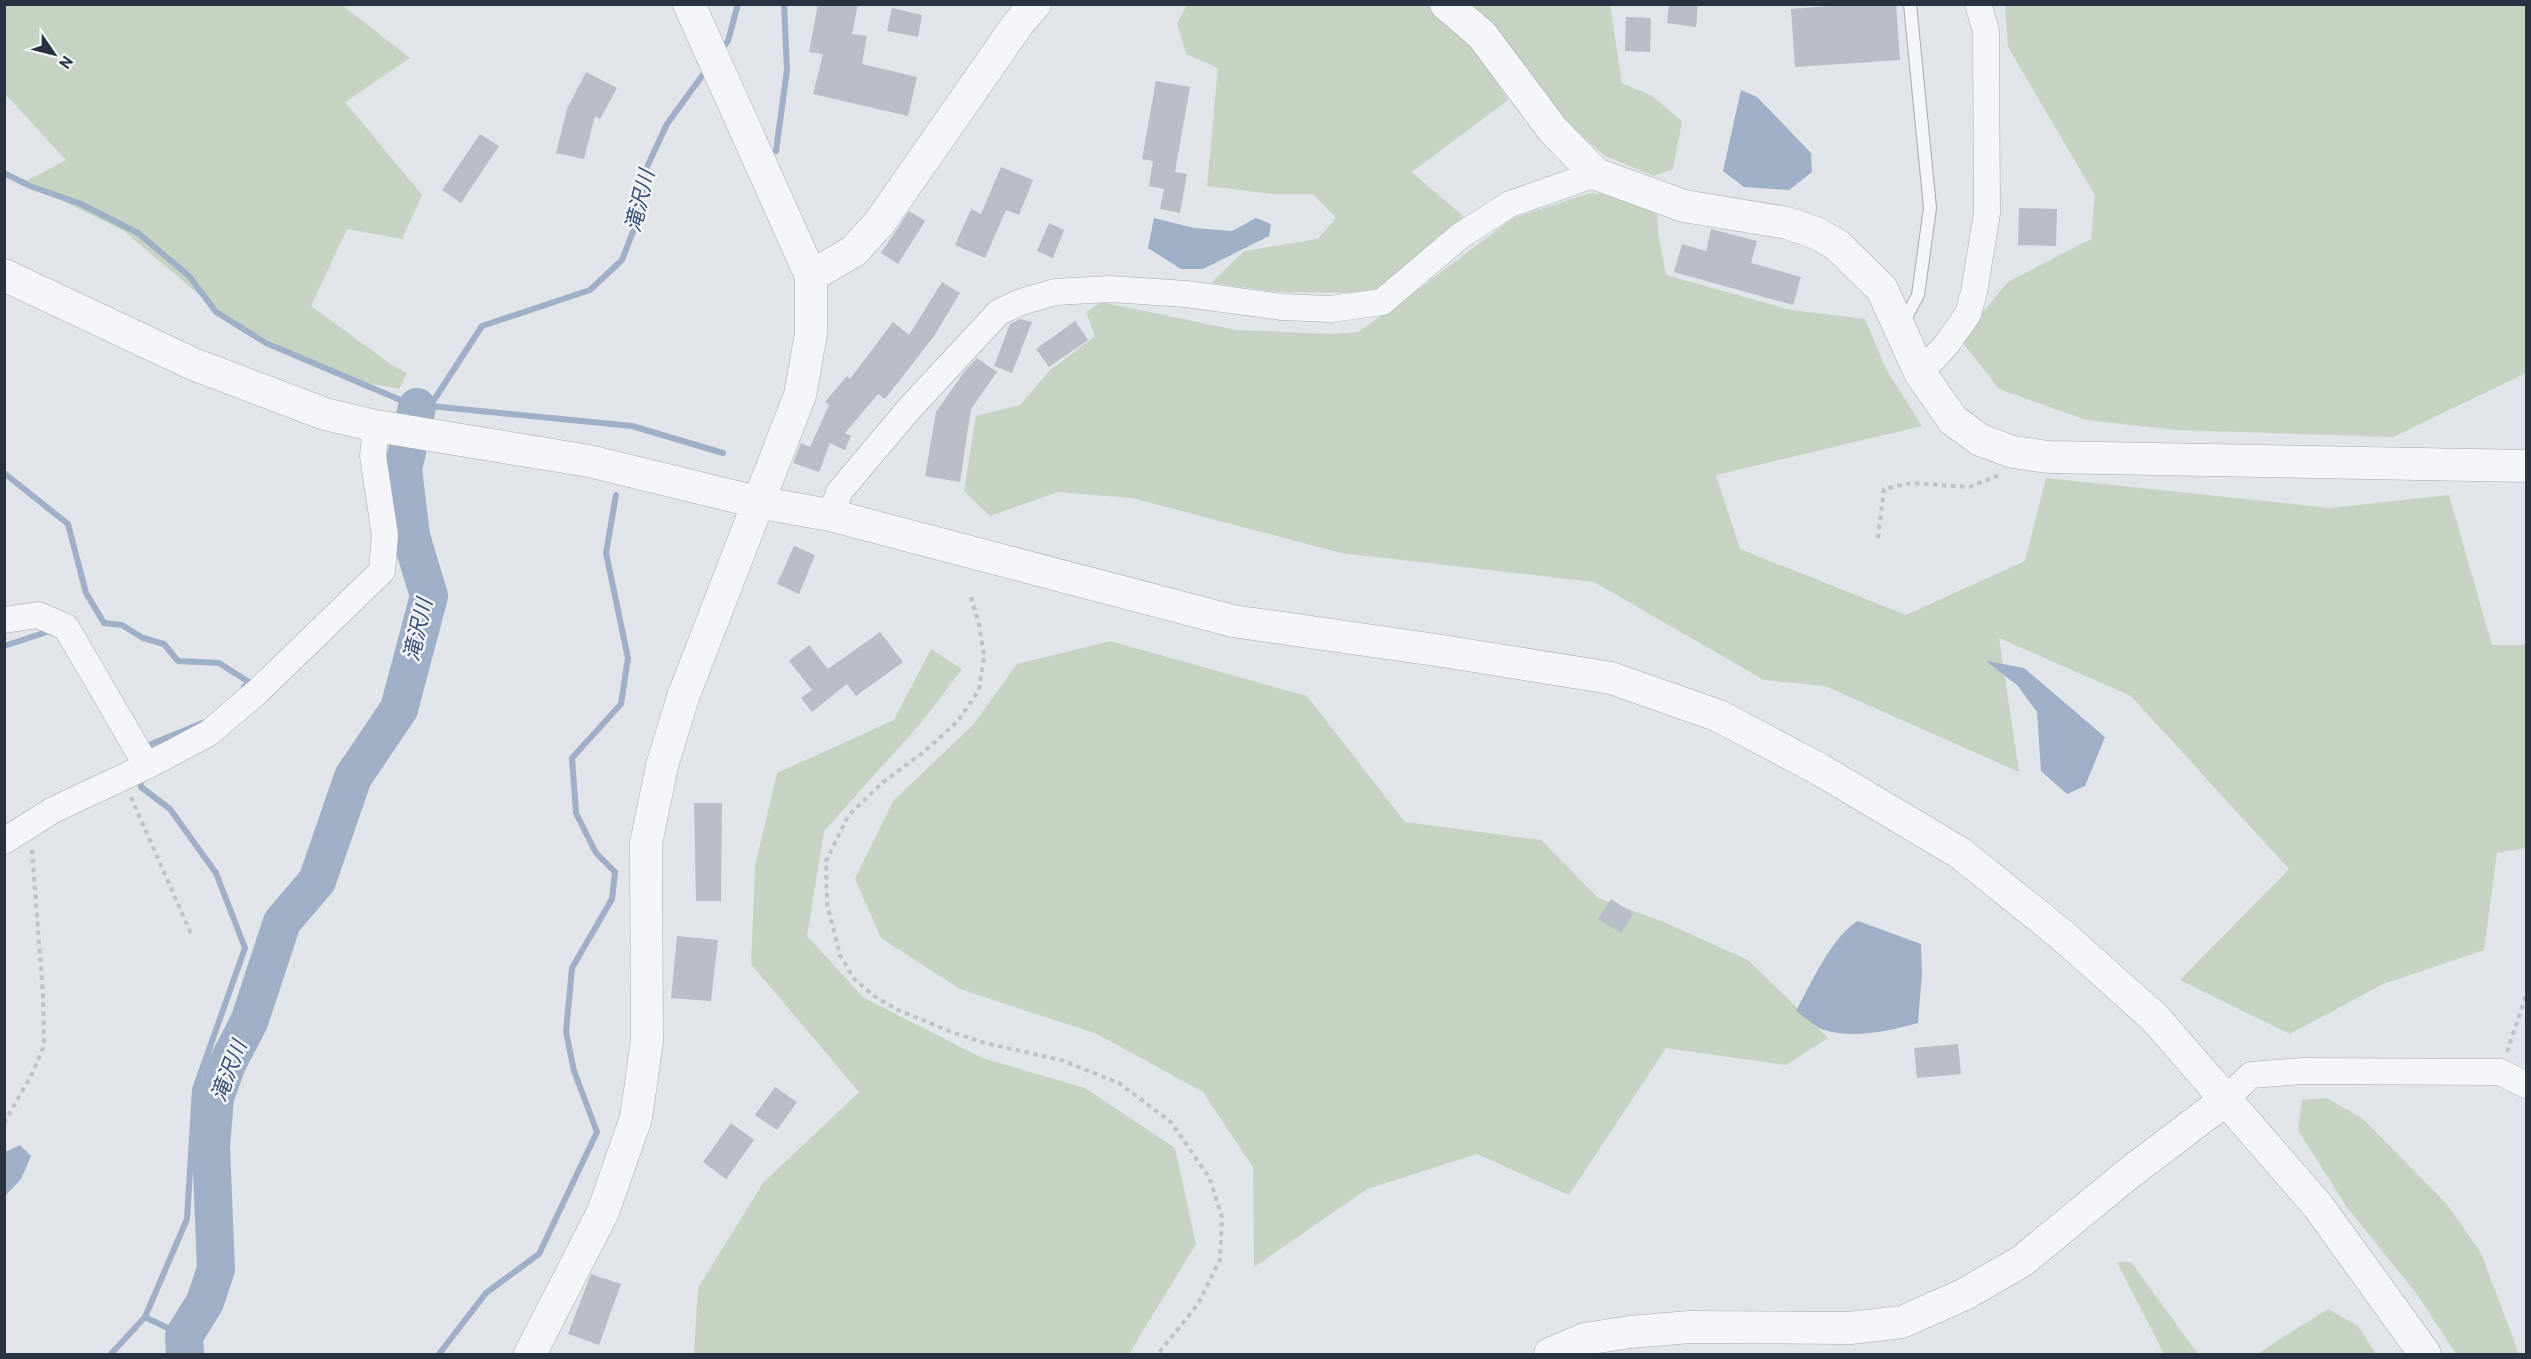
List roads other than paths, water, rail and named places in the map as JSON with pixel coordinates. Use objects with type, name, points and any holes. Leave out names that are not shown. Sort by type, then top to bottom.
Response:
[{"type":"street","points":[[530,1354],[603,1212],[636,1118],[647,1041],[646,843],[662,766],[683,697],[800,395],[811,334],[811,276],[689,4]]},
{"type":"street","points":[[811,276],[854,251],[880,222],[1018,24],[1035,4]]},
{"type":"street","points":[[1446,4],[1482,35],[1553,130],[1596,174],[1684,206],[1787,223],[1816,233],[1837,245],[1882,289],[1920,373],[1953,420],[1980,440],[2013,452],[2048,457],[2526,466]]},
{"type":"street","points":[[1920,373],[1947,344],[1968,314],[1974,292],[1987,213],[1986,31],[1978,4]]},
{"type":"street","points":[[830,514],[840,491],[909,409],[999,312],[1021,302],[1055,292],[1110,289],[1186,294],[1282,307],[1331,309],[1382,302],[1460,236],[1510,204],[1596,174]]},
{"type":"street","points":[[4,274],[193,364],[325,414],[375,426],[589,461],[757,502],[830,514],[1112,591],[1233,621],[1611,678],[1719,716],[1819,769],[1960,853],[2062,935],[2155,1018],[2224,1101],[2318,1206],[2424,1354]]},
{"type":"street","points":[[11,837],[53,810],[147,766],[209,733],[257,692],[382,571],[385,535],[373,456],[375,426]]},
{"type":"street","points":[[4,620],[38,615],[66,627],[147,766]]},
{"type":"street","points":[[1550,1354],[1585,1339],[1630,1332],[1690,1327],[1850,1328],[1902,1322],[1965,1294],[2022,1261],[2128,1174],[2224,1101],[2251,1075],[2302,1071],[2500,1072],[2526,1085]]},
{"type":"lane","points":[[1900,329],[1918,295],[1929,208],[1910,4]]},
{"type":"water","points":[[1741,90],[1757,97],[1811,153],[1812,172],[1789,190],[1744,187],[1723,171]]},
{"type":"water","points":[[1154,218],[1194,228],[1232,231],[1256,218],[1271,224],[1269,236],[1203,269],[1181,269],[1148,248]]},
{"type":"water","points":[[1986,661],[2024,668],[2105,737],[2085,786],[2067,794],[2041,771],[2037,712],[2018,686]]},
{"type":"water","points":[[1858,921],[1921,944],[1922,974],[1918,1023],[1859,1034],[1835,1033],[1821,1029],[1796,1011],[1830,949],[1848,928]]},
{"type":"water","points":[[20,1145],[31,1156],[21,1179],[5,1196],[5,1152]]},
{"type":"waterway","name":"滝沢川","points":[[720,51],[728,41],[738,4]]},
{"type":"waterway","points":[[776,151],[787,70],[784,4]]},
{"type":"waterway","name":"滝沢川","points":[[4,173],[30,186],[81,204],[138,233],[189,276],[216,312],[266,343],[417,407],[430,406],[482,326],[590,290],[622,260],[641,211],[646,169],[667,124],[707,69]]},
{"type":"waterway","points":[[430,406],[632,426],[723,453]]},
{"type":"waterway","name":"滝沢川","points":[[185,1354],[184,1336],[205,1302],[216,1269],[211,1147],[215,1098],[227,1064],[249,1022],[282,922],[317,881],[353,777],[399,709],[429,596],[411,536],[403,469],[417,407]]},
{"type":"waterway","points":[[4,473],[68,524],[86,593],[104,623],[122,625],[143,638],[164,644],[178,661],[219,663],[249,682],[244,687]]},
{"type":"waterway","points":[[439,1354],[486,1293],[539,1254],[597,1132],[574,1071],[566,1032],[572,968],[612,899],[615,872],[596,853],[576,813],[572,758],[621,704],[628,658],[606,553],[616,495]]},
{"type":"waterway","points":[[4,646],[50,631],[52,633]]},
{"type":"waterway","points":[[144,750],[149,745],[205,722]]},
{"type":"waterway","points":[[111,1354],[145,1317],[187,1219],[195,1089],[245,948],[216,873],[170,809],[141,787],[139,775]]},
{"type":"waterway","points":[[145,1317],[184,1336]]}]
